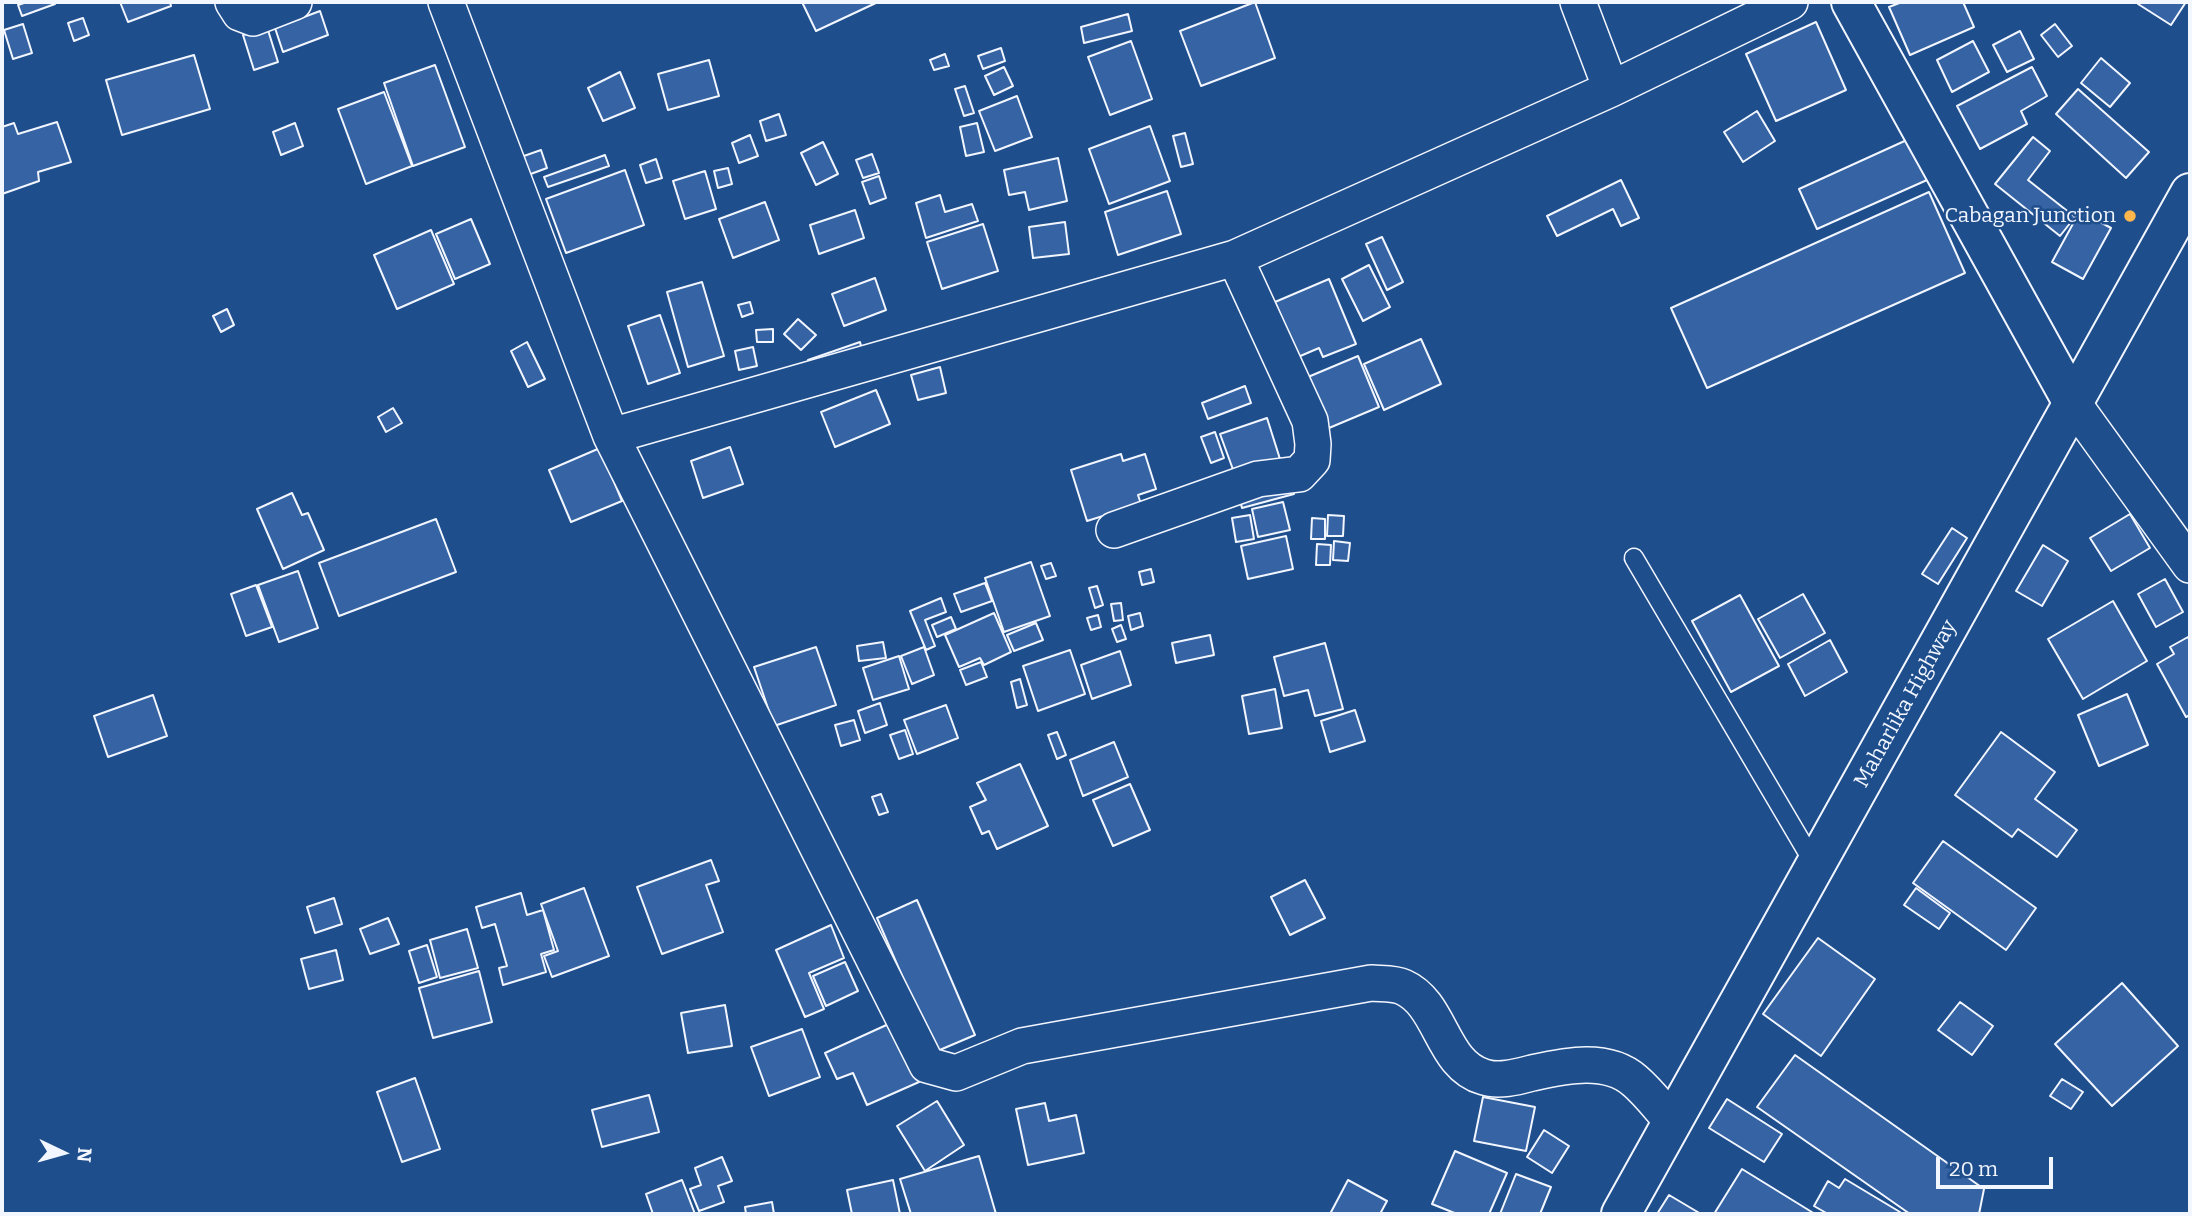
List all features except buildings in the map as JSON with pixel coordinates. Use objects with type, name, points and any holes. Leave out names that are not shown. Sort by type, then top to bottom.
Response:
[{"type":"main road","points":[[1851,2],[2073,403]]},
{"type":"main road","name":"Maharlika Highway","points":[[1621,1214],[2190,193]]},
{"type":"street","points":[[233,2],[240,13],[253,18],[294,2]]},
{"type":"street","points":[[446,2],[611,436],[927,1065],[956,1073],[1022,1046],[1371,983],[1402,987],[1419,998],[1460,1063],[1484,1077],[1511,1078],[1561,1067],[1591,1065],[1611,1068],[1634,1079],[1672,1121]]},
{"type":"street","points":[[1578,2],[1611,89]]},
{"type":"street","points":[[611,436],[1235,258],[1611,89],[1790,2]]},
{"type":"street","points":[[1114,530],[1258,479],[1299,474],[1312,460],[1310,421],[1235,258]]},
{"type":"street","points":[[2073,403],[2190,565]]},
{"type":"lane","points":[[1634,558],[1815,866]]},
{"type":"place","name":"Cabagan Junction","points":[[2130,216]]}]
